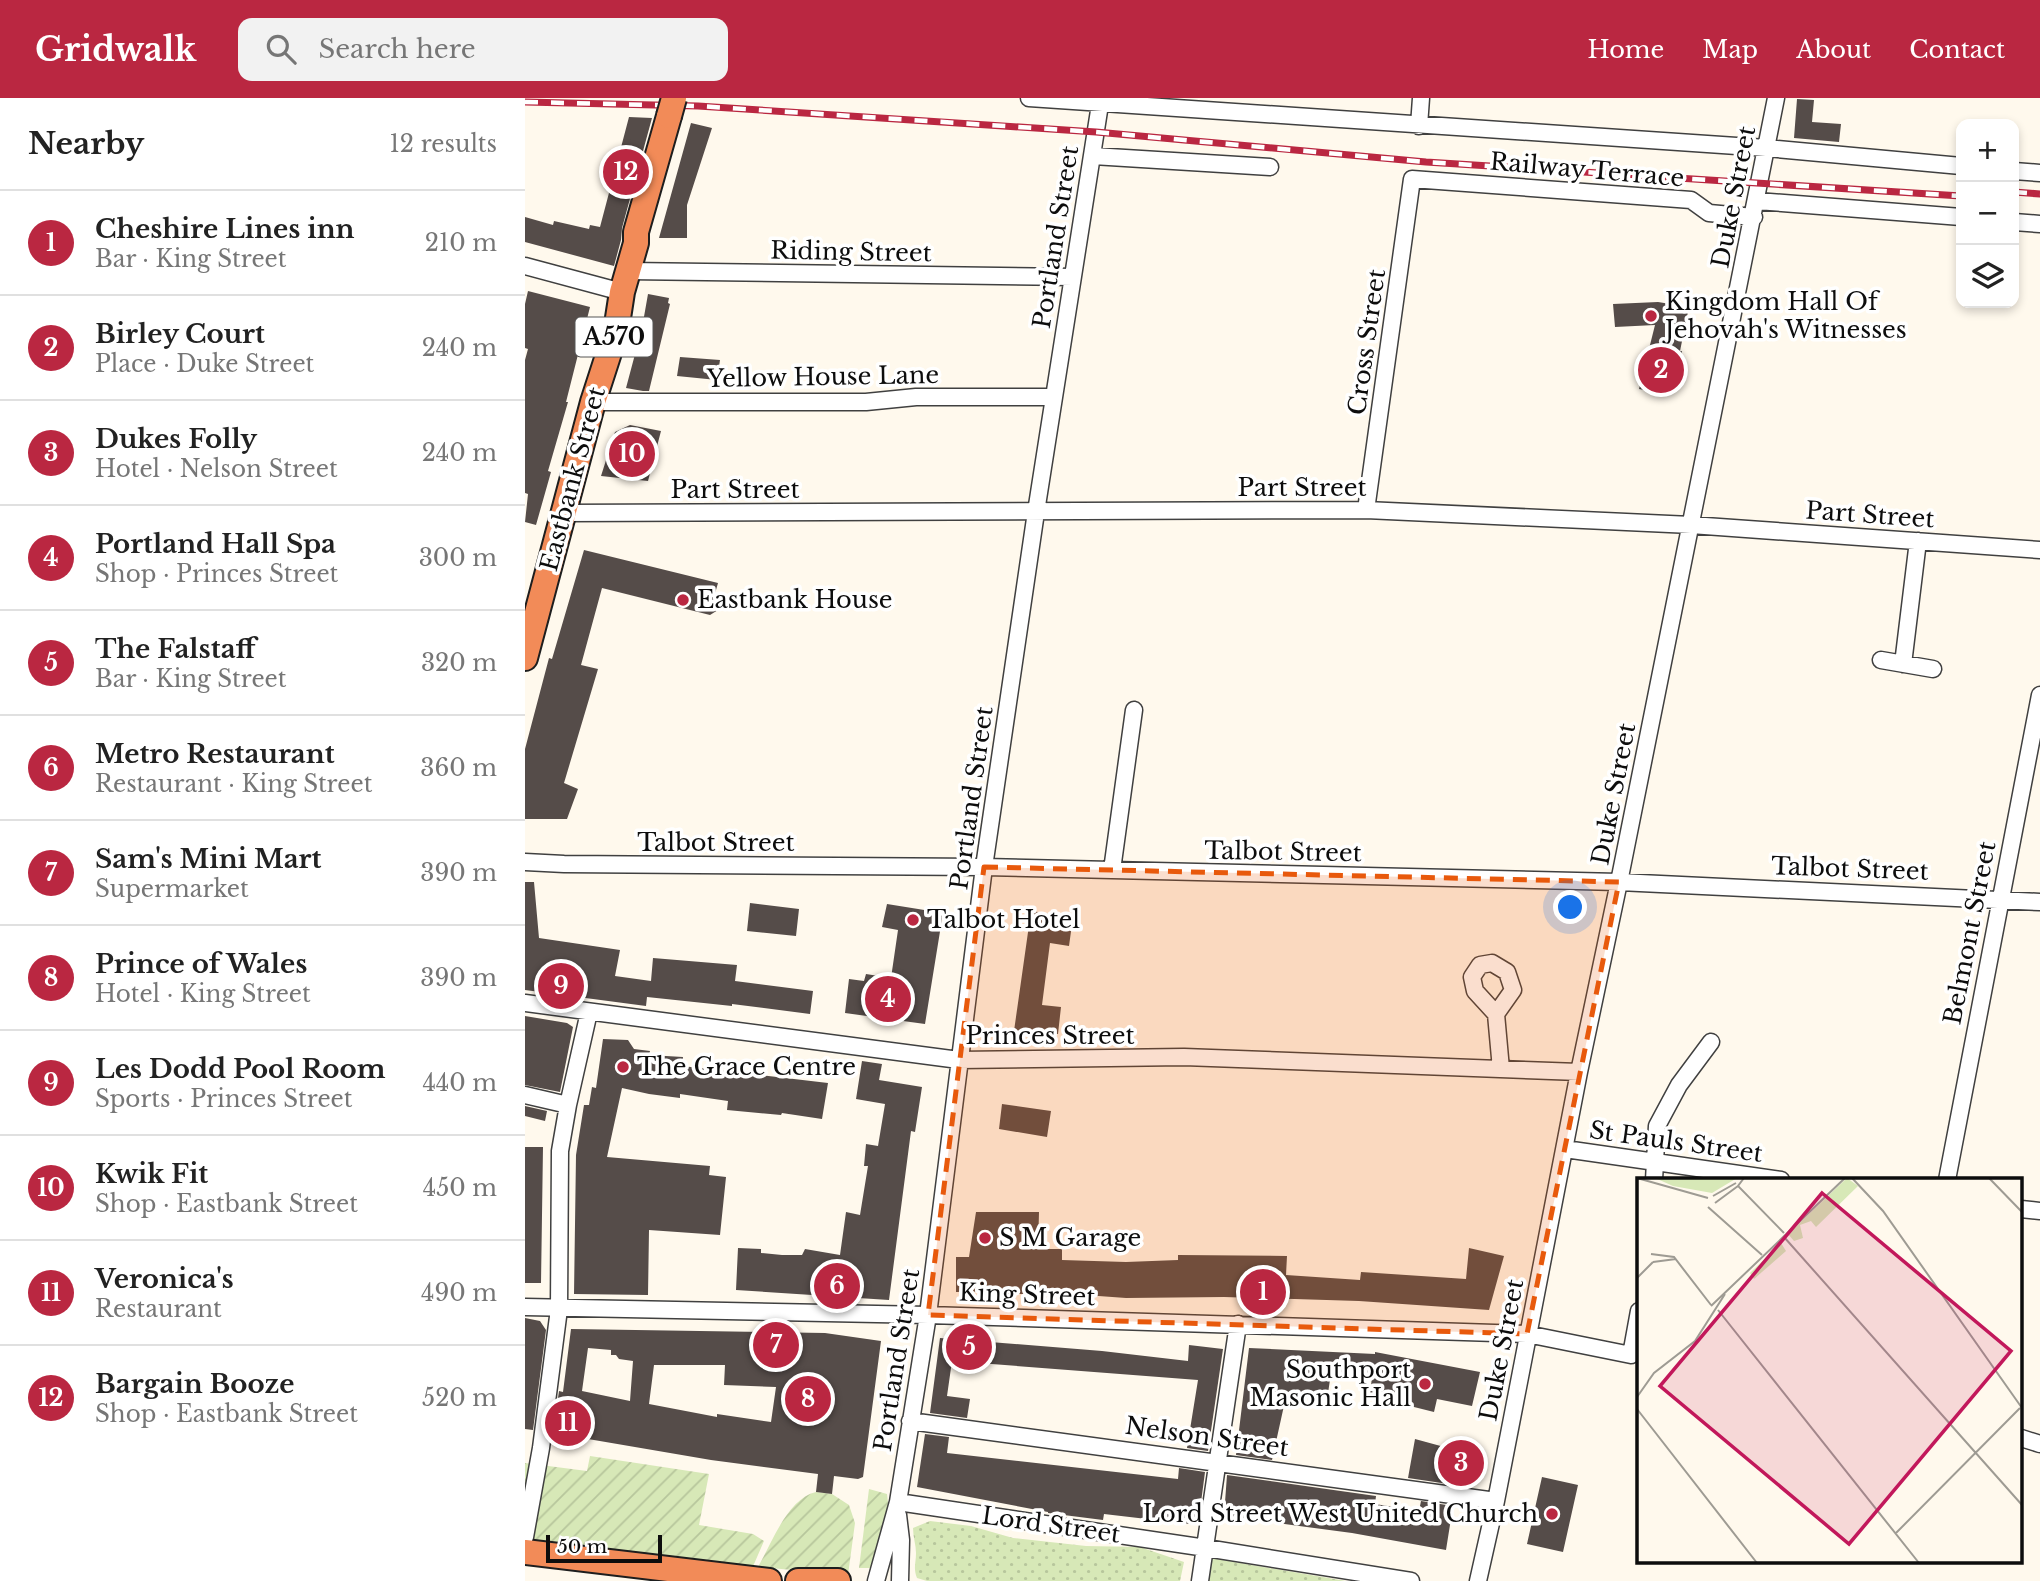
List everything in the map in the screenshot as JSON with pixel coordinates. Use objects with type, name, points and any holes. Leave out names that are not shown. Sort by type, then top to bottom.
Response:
[{"type":"highway","name":"Eastbank Street","points":[[525,658],[593,402],[616,331],[636,232],[671,107]]},
{"type":"highway","points":[[525,1552],[712,1578],[769,1581]]},
{"type":"highway","points":[[798,1581],[838,1581]]},
{"type":"street","points":[[1029,98],[1101,100],[1419,126],[1766,148],[1956,166]]},
{"type":"street","points":[[1419,126],[1421,98]]},
{"type":"street","name":"Duke Street","points":[[1478,1581],[1776,98]]},
{"type":"street","name":"Portland Street","points":[[877,1581],[897,1504],[928,1315],[984,867],[1036,512],[1101,100]]},
{"type":"street","points":[[1093,156],[1270,167]]},
{"type":"street","points":[[2019,171],[2040,173]]},
{"type":"street","name":"Railway Terrace","points":[[1412,179],[1691,200],[1709,213],[1755,209],[1956,217]]},
{"type":"street","name":"Cross Street","points":[[1366,510],[1412,179]]},
{"type":"street","points":[[2019,222],[2040,224]]},
{"type":"street","name":"Riding Street","points":[[525,266],[625,281],[1073,278]]},
{"type":"street","name":"Yellow House Lane","points":[[593,402],[866,402],[916,397],[1054,397]]},
{"type":"street","name":"Part Street","points":[[563,513],[1366,510],[1691,525],[2040,550]]},
{"type":"street","points":[[1903,664],[1918,541]]},
{"type":"street","points":[[1881,660],[1933,669]]},
{"type":"street","name":"Belmont Street","points":[[1947,1178],[2040,695]]},
{"type":"street","points":[[1112,870],[1134,710]]},
{"type":"street","name":"Talbot Street","points":[[525,862],[984,867],[1619,882],[2040,902]]},
{"type":"street","name":"Princes Street","points":[[525,1003],[959,1060],[1184,1057],[1579,1072]]},
{"type":"street","points":[[525,1538],[541,1448],[559,1309],[560,1151],[589,1012]]},
{"type":"street","points":[[1496,1014],[1501,1069]]},
{"type":"street","points":[[1654,1178],[1657,1126],[1679,1085],[1711,1042]]},
{"type":"street","points":[[525,1095],[568,1105]]},
{"type":"street","name":"St Pauls Street","points":[[1565,1149],[1767,1178]]},
{"type":"street","name":"King Street","points":[[525,1307],[928,1315],[1527,1334],[1631,1355],[1637,1328]]},
{"type":"street","points":[[1200,1581],[1238,1324]]},
{"type":"street","name":"Nelson Street","points":[[910,1421],[1496,1501]]},
{"type":"street","points":[[2023,1439],[2040,1444]]},
{"type":"street","name":"Portland Street","points":[[897,1504],[901,1540],[900,1581]]},
{"type":"street","name":"Lord Street","points":[[897,1504],[1206,1548],[1411,1581]]},
{"type":"highlighted area","points":[[984,867],[1619,882],[1527,1334],[928,1315]]},
{"type":"green space","points":[[590,1456],[709,1474],[699,1525],[753,1534],[764,1541],[751,1571],[525,1544],[525,1463],[587,1471]]},
{"type":"green space","points":[[869,1489],[887,1494],[889,1512],[874,1568],[859,1568]]},
{"type":"green space","points":[[816,1492],[832,1494],[849,1505],[855,1523],[848,1575],[758,1567],[789,1512],[806,1496]]},
{"type":"green space","points":[[930,1521],[971,1526],[1013,1538],[1086,1546],[1140,1547],[1184,1562],[1180,1581],[927,1581],[917,1578],[913,1528]]},
{"type":"green space","points":[[1211,1558],[1346,1581],[1207,1581]]},
{"type":"building","points":[[1797,99],[1814,100],[1812,122],[1841,124],[1839,142],[1794,138]]},
{"type":"building","points":[[629,117],[652,118],[614,266],[525,242],[525,217],[553,225],[554,221],[589,229],[590,225],[600,227]]},
{"type":"building","points":[[691,123],[712,128],[687,205],[687,238],[659,238]]},
{"type":"building","points":[[528,291],[590,307],[536,525],[525,522],[528,494],[525,493],[525,360],[528,349],[525,348],[525,304]]},
{"type":"building","points":[[648,294],[669,298],[670,304],[649,391],[643,391],[626,388]]},
{"type":"building","points":[[1658,302],[1689,307],[1671,395],[1639,389],[1655,325],[1615,327],[1613,304]]},
{"type":"building","points":[[680,357],[720,360],[717,380],[677,376]]},
{"type":"building","points":[[630,425],[661,431],[648,481],[601,476],[615,432]]},
{"type":"building","points":[[584,550],[718,583],[714,597],[719,603],[718,610],[710,615],[602,588],[581,665],[598,669],[564,783],[578,789],[567,819],[525,819],[525,749],[549,658],[552,659]]},
{"type":"building","points":[[525,882],[534,882],[539,938],[620,950],[615,976],[651,981],[653,958],[737,965],[735,981],[813,991],[810,1014],[647,997],[646,1006],[525,990]]},
{"type":"building","points":[[750,903],[799,909],[796,936],[747,931]]},
{"type":"building","points":[[887,904],[943,913],[925,1024],[845,1013],[849,979],[864,981],[866,974],[891,978],[898,930],[882,927]]},
{"type":"building","points":[[1031,911],[1073,917],[1069,946],[1050,943],[1042,1005],[1061,1007],[1058,1034],[1014,1031]]},
{"type":"building","points":[[525,1016],[567,1023],[573,1027],[560,1092],[525,1085]]},
{"type":"building","points":[[603,1039],[628,1040],[634,1049],[650,1051],[649,1055],[683,1057],[682,1066],[828,1083],[822,1119],[782,1113],[727,1110],[728,1101],[680,1094],[680,1098],[622,1088],[607,1157],[710,1166],[709,1175],[726,1177],[720,1235],[649,1230],[648,1295],[574,1294],[576,1155],[584,1105],[589,1105],[592,1087],[596,1088]]},
{"type":"building","points":[[862,1061],[882,1064],[879,1080],[922,1087],[915,1132],[911,1131],[889,1300],[736,1290],[738,1248],[761,1249],[761,1253],[782,1255],[802,1255],[805,1249],[840,1255],[846,1212],[860,1215],[868,1166],[864,1166],[866,1144],[878,1146],[885,1104],[856,1099]]},
{"type":"building","points":[[1002,1104],[1051,1111],[1047,1137],[999,1129]]},
{"type":"building","points":[[525,1106],[547,1111],[545,1121],[525,1116]]},
{"type":"building","points":[[525,1147],[543,1147],[541,1283],[525,1283]]},
{"type":"building","points":[[976,1212],[1039,1212],[1038,1249],[1062,1249],[1062,1260],[1126,1262],[1178,1260],[1178,1255],[1287,1256],[1286,1275],[1360,1280],[1361,1272],[1466,1279],[1469,1248],[1504,1256],[1489,1310],[1359,1301],[1224,1297],[1126,1298],[1071,1294],[1004,1294],[1004,1291],[956,1292],[956,1257],[969,1257]]},
{"type":"building","points":[[525,1318],[540,1321],[546,1330],[533,1430],[525,1429]]},
{"type":"building","points":[[571,1329],[825,1333],[881,1341],[863,1477],[858,1479],[834,1476],[832,1494],[816,1492],[818,1474],[711,1460],[553,1433],[559,1391],[563,1392]],"holes":[[[588,1348],[611,1350],[611,1355],[633,1361],[630,1401],[582,1391]],[[654,1365],[725,1365],[724,1385],[776,1387],[771,1422],[717,1414],[717,1417],[649,1404]]]},
{"type":"building","points":[[940,1338],[1188,1361],[1189,1345],[1223,1349],[1208,1451],[1187,1448],[1198,1380],[952,1361],[947,1396],[970,1399],[967,1418],[930,1413]]},
{"type":"building","points":[[1249,1348],[1375,1352],[1480,1372],[1472,1406],[1437,1399],[1434,1412],[1370,1396],[1372,1376],[1331,1373],[1327,1400],[1313,1399],[1314,1393],[1287,1392],[1272,1460],[1236,1455]]},
{"type":"building","points":[[925,1434],[949,1437],[947,1453],[1178,1479],[1179,1468],[1205,1472],[1198,1525],[1104,1514],[1103,1520],[1048,1513],[917,1487]]},
{"type":"building","points":[[1415,1439],[1470,1454],[1462,1486],[1408,1478]]},
{"type":"building","points":[[1227,1475],[1376,1496],[1375,1504],[1419,1511],[1421,1501],[1453,1506],[1446,1550],[1352,1533],[1224,1516]]},
{"type":"building","name":"Lord Street West United Church","points":[[1542,1477],[1578,1485],[1563,1552],[1527,1544]]},
{"type":"railway","points":[[525,102],[698,106],[1096,132],[1426,162],[1956,196]]},
{"type":"railway","points":[[2019,192],[2040,194]]},
{"type":"place","name":"Bargain Booze","points":[[626,172]]},
{"type":"place","name":"Kingdom Hall Of Jehovah's Witnesses","points":[[1651,316]]},
{"type":"place","name":"Birley Court","points":[[1661,370]]},
{"type":"place","name":"Kwik Fit","points":[[632,454]]},
{"type":"place","name":"Eastbank House","points":[[683,600]]},
{"type":"place","name":"Talbot Hotel","points":[[913,920]]},
{"type":"place","name":"Les Dodd Pool Room","points":[[561,986]]},
{"type":"place","name":"Portland Hall Spa","points":[[888,999]]},
{"type":"place","name":"The Grace Centre","points":[[623,1067]]},
{"type":"place","name":"S M Garage","points":[[985,1238]]},
{"type":"place","name":"Metro Restaurant","points":[[837,1286]]},
{"type":"place","name":"Cheshire Lines inn","points":[[1263,1292]]},
{"type":"place","name":"Sam's Mini Mart","points":[[776,1345]]},
{"type":"place","name":"The Falstaff","points":[[969,1347]]},
{"type":"place","name":"Southport Masonic Hall","points":[[1425,1384]]},
{"type":"place","name":"Prince of Wales","points":[[808,1399]]},
{"type":"place","name":"Veronica's","points":[[568,1423]]},
{"type":"place","name":"Dukes Folly","points":[[1461,1463]]},
{"type":"place","name":"Lord Street West United Church","points":[[1552,1514]]}]
